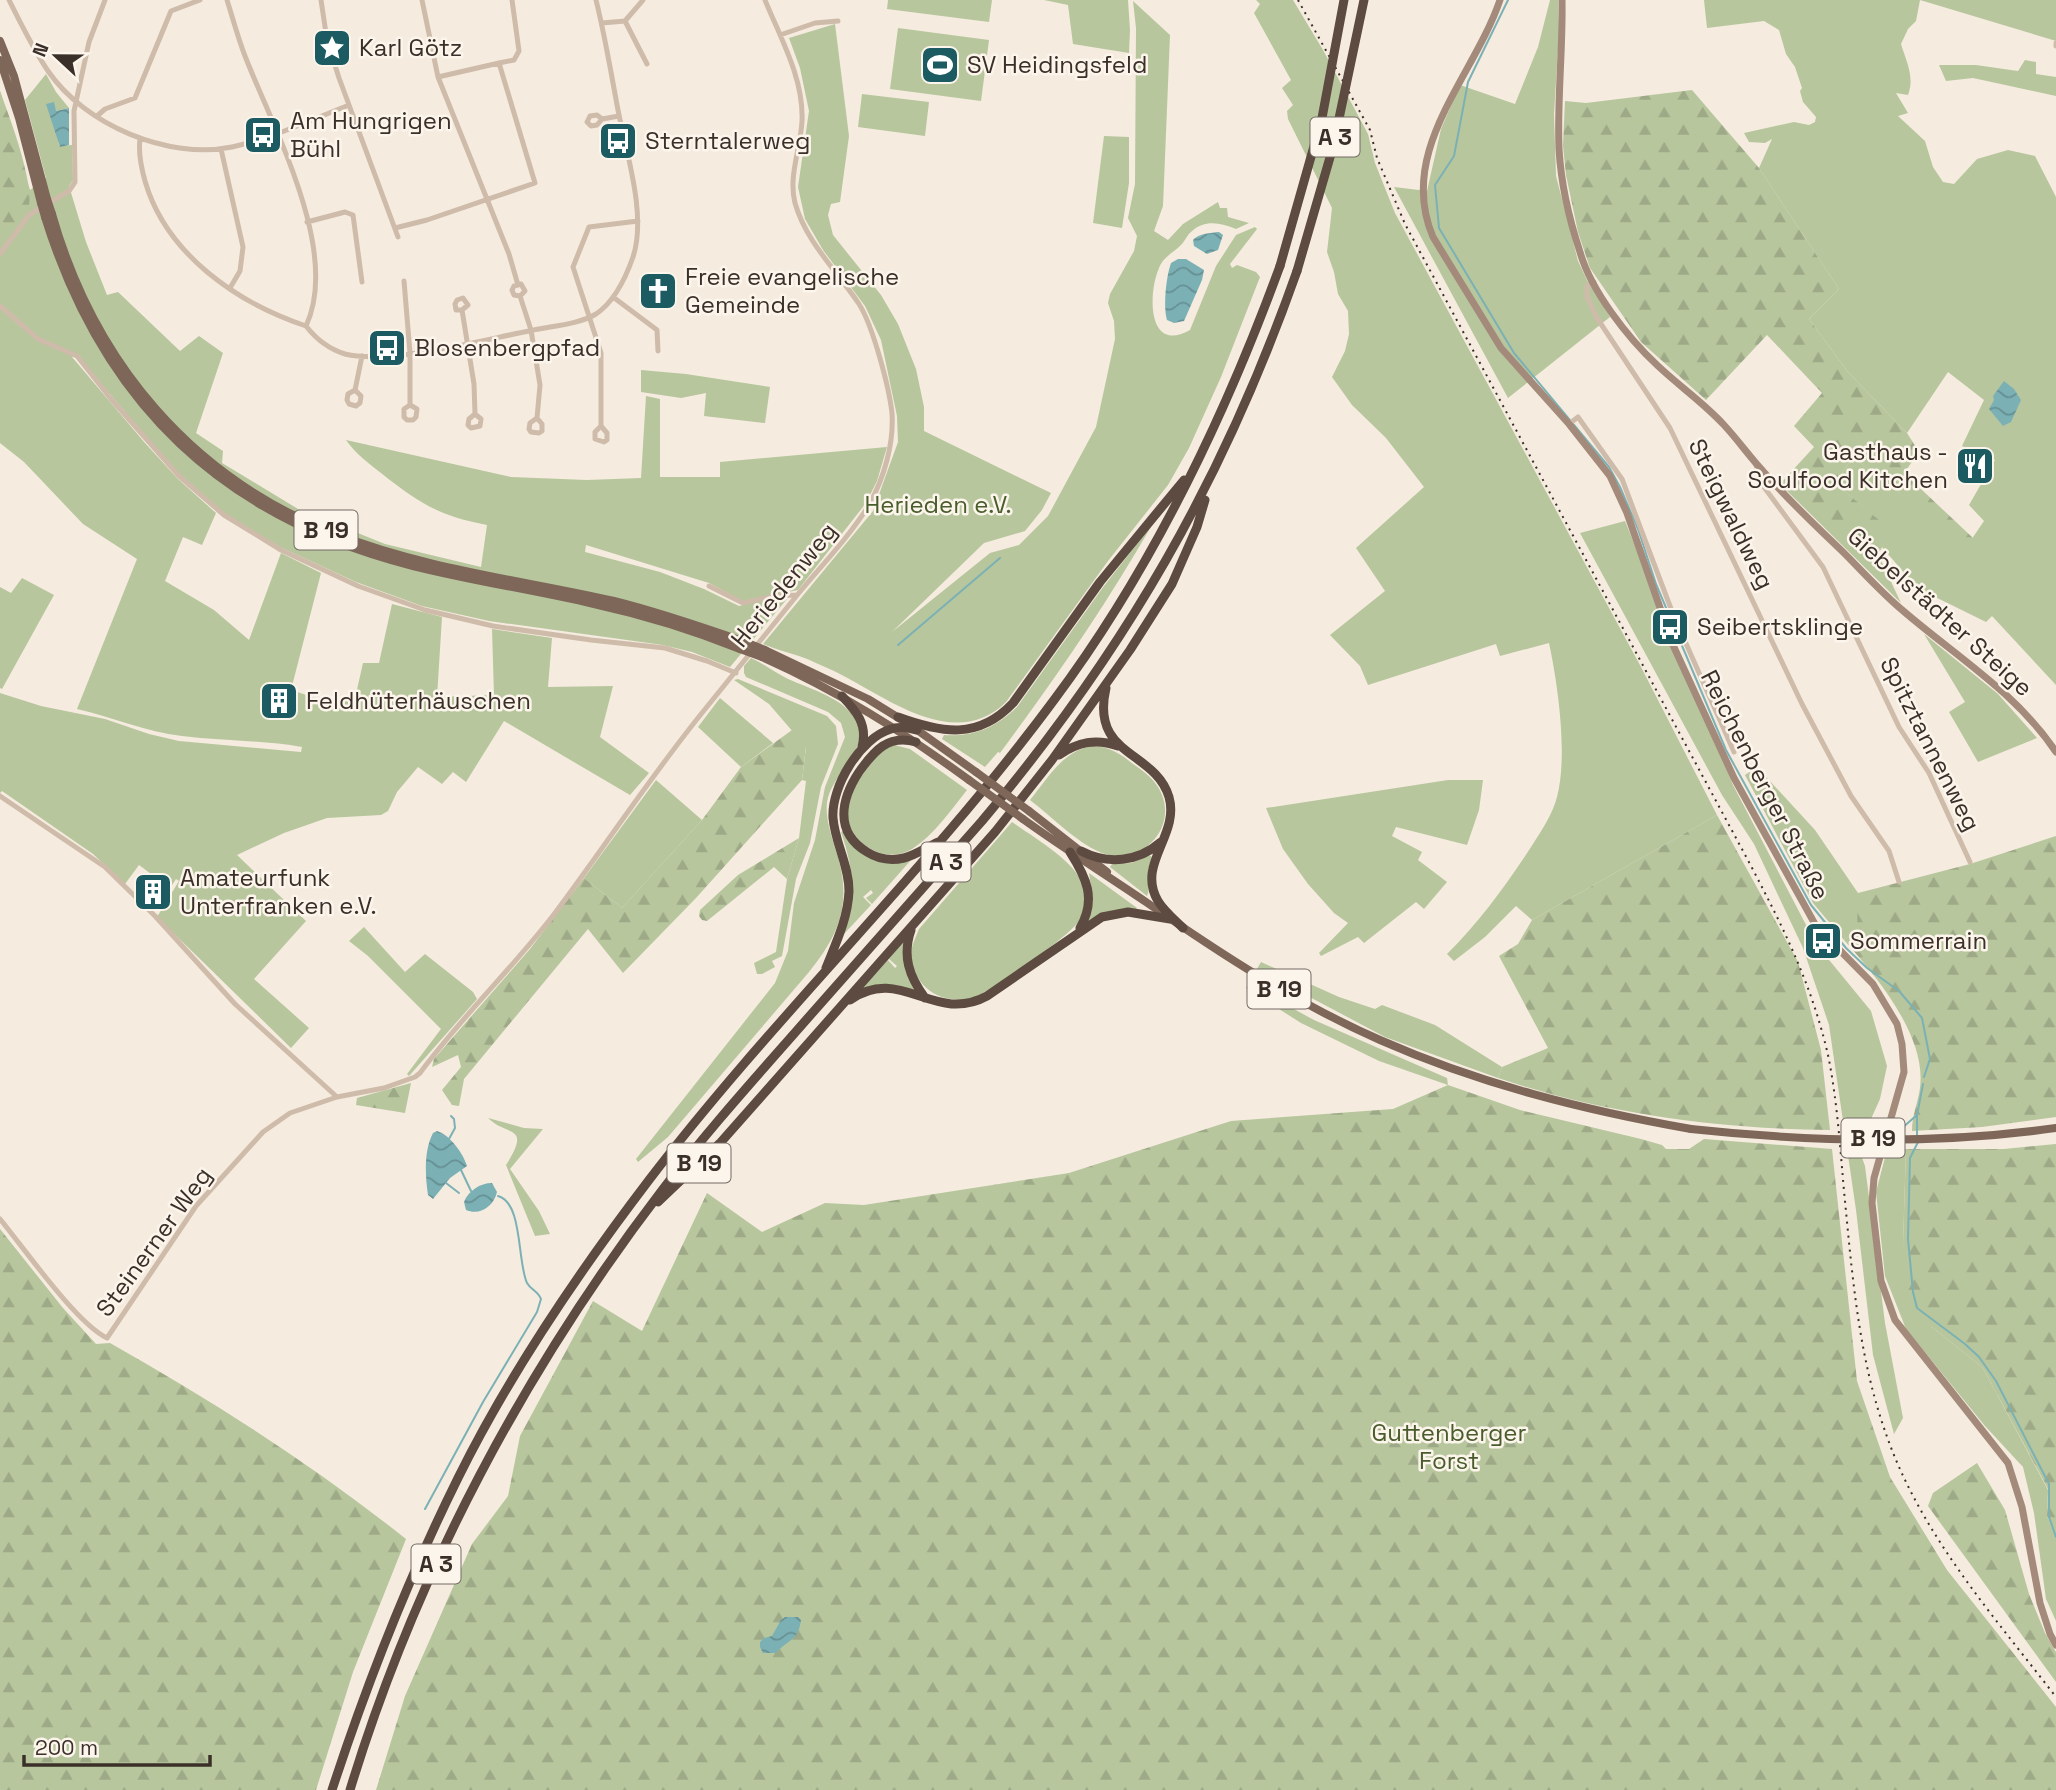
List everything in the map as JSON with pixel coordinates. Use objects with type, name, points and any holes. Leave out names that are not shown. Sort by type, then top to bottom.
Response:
[{"type":"highway","name":"A 3","points":[[332,1790],[402,1598],[460,1474],[572,1286],[650,1178],[702,1114],[943,839],[1012,755],[1085,657],[1140,570],[1194,468],[1253,340],[1280,266],[1322,118],[1345,0]]},
{"type":"highway","name":"A 3","points":[[349,1790],[397,1654],[459,1515],[517,1406],[551,1350],[642,1218],[702,1139],[982,821],[1047,741],[1139,608],[1174,550],[1247,401],[1297,271],[1333,147],[1364,0]]},
{"type":"highway","points":[[898,717],[930,728],[955,731],[980,726],[1007,709],[1100,582],[1194,468]]},
{"type":"highway","name":"A 3","points":[[837,1009],[995,832],[1052,760],[1107,683],[1172,584],[1197,527],[1211,478]]},
{"type":"highway","name":"A 3","points":[[1107,683],[1103,702],[1104,715],[1110,735],[1118,746]]},
{"type":"highway","points":[[842,696],[862,721],[864,735],[861,752]]},
{"type":"highway","name":"A 3","points":[[823,976],[842,926],[848,899],[846,864],[834,828],[834,802],[842,779],[861,752],[874,737],[895,727]]},
{"type":"highway","points":[[895,727],[917,730]]},
{"type":"highway","points":[[916,742],[904,739],[892,741],[881,745],[872,753],[851,783],[844,803],[845,823],[855,842],[870,854],[894,859],[913,855],[943,839]]},
{"type":"highway","points":[[1052,760],[1070,748],[1099,742],[1118,746],[1156,776],[1167,792],[1171,811],[1164,838],[1153,863],[1152,885],[1161,905],[1183,929]]},
{"type":"highway","name":"B 19","points":[[1081,851],[1107,860],[1129,859],[1148,851],[1164,838]]},
{"type":"highway","points":[[925,998],[950,1005],[963,1005],[981,999],[1077,932],[1087,914],[1089,894],[1084,876],[1069,852]]},
{"type":"highway","name":"B 19","points":[[1077,932],[1096,920],[1115,913],[1134,912],[1170,919]]},
{"type":"highway","name":"A 3","points":[[915,922],[907,943],[908,964],[915,984],[925,998]]},
{"type":"highway","name":"B 19","points":[[642,1218],[721,1142],[837,1009],[861,993],[878,988],[897,988],[925,998]]},
{"type":"main road","name":"Reichenberger Straße","points":[[1500,0],[1437,127],[1425,168],[1422,196],[1424,218],[1501,348],[1571,422],[1610,476],[1734,778],[1816,926],[1874,984],[1896,1024],[1902,1044],[1904,1072],[1877,1167],[1872,1203],[1881,1280],[1895,1320],[2008,1463],[2022,1507],[2040,1603],[2056,1645]]},
{"type":"main road","name":"Giebelstädter Steige","points":[[1562,0],[1559,146],[1561,176],[1580,255],[1594,282],[1638,345],[1658,366],[1700,401],[1817,527],[1900,608],[2001,690],[2042,731],[2056,752]]},
{"type":"main road","name":"B 19","points":[[0,40],[20,96],[44,201]]},
{"type":"main road","name":"B 19","points":[[0,60],[48,215],[87,309],[130,378],[154,408],[187,442],[221,470],[250,490],[317,526],[387,551],[440,566],[615,602],[675,618],[858,694],[898,717],[976,772],[1139,898]]},
{"type":"main road","name":"B 19","points":[[764,653],[895,727],[1069,852],[1183,929],[1297,999],[1380,1040],[1429,1060],[1546,1099],[1616,1116],[1691,1129],[1785,1138],[1909,1138],[1969,1137],[2056,1128]]},
{"type":"street","points":[[9,0],[47,71],[63,90],[97,116],[139,139],[185,149],[220,149],[279,133],[349,105]]},
{"type":"street","points":[[0,254],[29,215],[69,191],[75,182],[74,111],[89,42],[105,0]]},
{"type":"street","points":[[97,116],[105,109],[135,98],[171,11],[200,0]]},
{"type":"street","points":[[227,0],[246,59],[279,133],[307,222],[316,262],[317,288],[315,303],[306,326]]},
{"type":"street","points":[[321,0],[327,40],[398,237]]},
{"type":"street","points":[[422,0],[438,77],[509,254],[517,285],[524,285],[525,291],[520,296],[531,330],[540,385],[537,418]]},
{"type":"street","points":[[438,77],[514,60],[519,51],[512,0]]},
{"type":"street","points":[[139,139],[139,159],[148,190],[171,237],[202,268],[230,288],[265,309],[306,326],[318,341],[344,354],[362,356],[410,353],[470,344],[589,318],[607,304],[633,257],[638,221],[596,0]]},
{"type":"street","points":[[602,23],[625,21],[643,0]]},
{"type":"street","name":"Heriedenweg","points":[[415,1077],[554,914],[673,750],[838,546],[869,504],[879,483],[890,448],[892,413],[876,344],[861,308],[820,253],[802,222],[794,200],[793,183],[802,118],[799,95],[780,35],[765,0]]},
{"type":"street","points":[[780,35],[815,23],[838,20]]},
{"type":"street","points":[[625,21],[647,64]]},
{"type":"street","points":[[394,228],[535,183],[499,63]]},
{"type":"street","points":[[602,119],[619,116]]},
{"type":"street","points":[[220,149],[243,247],[240,271],[230,288]]},
{"type":"street","points":[[307,222],[345,212],[353,215],[362,282]]},
{"type":"street","points":[[601,426],[601,353],[573,267],[589,227],[638,221]]},
{"type":"street","points":[[404,281],[410,353],[410,405]]},
{"type":"street","name":"Steigwaldweg","points":[[1594,282],[1587,286],[1587,296],[1597,318],[1670,428],[1802,704],[1851,796],[1889,851],[1899,882]]},
{"type":"street","points":[[612,297],[657,330],[658,351]]},
{"type":"street","points":[[0,306],[38,339],[77,356],[179,476],[224,515],[281,550],[358,586],[425,610],[493,626],[665,648],[736,673]]},
{"type":"street","points":[[462,310],[470,344],[475,414]]},
{"type":"street","points":[[355,390],[362,356]]},
{"type":"street","name":"Reichenberger Straße","points":[[1571,422],[1578,417],[1622,478],[1668,616],[1734,752]]},
{"type":"street","name":"Spitztannenweg","points":[[1755,462],[1761,482],[1823,567],[1899,727],[1929,773],[1970,862]]},
{"type":"street","points":[[709,586],[743,603],[774,596],[797,595]]},
{"type":"street","points":[[0,796],[105,867],[155,916],[235,1004],[337,1097]]},
{"type":"street","name":"Steinerner Weg","points":[[0,1219],[67,1302],[92,1328],[107,1338],[196,1206],[263,1132],[290,1113],[337,1097],[384,1088],[415,1077]]},
{"type":"green space","name":"SV Heidingsfeld","points":[[888,0],[992,0],[989,22],[887,9]]},
{"type":"green space","points":[[1044,0],[1128,0],[1129,53],[1073,44],[1068,5]]},
{"type":"green space","points":[[1256,0],[1293,0],[1323,50],[1368,134],[1375,163],[1395,213],[1641,667],[1717,815],[1532,920],[1516,906],[1485,937],[1454,961],[1447,954],[1482,915],[1513,873],[1543,827],[1557,797],[1562,741],[1556,679],[1549,643],[1500,656],[1496,644],[1368,685],[1360,666],[1330,635],[1385,591],[1356,548],[1424,487],[1386,438],[1352,405],[1332,377],[1345,351],[1349,334],[1348,311],[1338,294],[1327,252],[1332,208],[1288,119],[1287,111],[1293,105],[1282,88],[1291,80],[1254,13],[1260,4]]},
{"type":"green space","points":[[1550,0],[1558,0],[1559,33],[1554,114],[1556,176],[1578,261],[1610,317],[1508,398],[1394,187],[1427,191],[1441,129],[1460,85],[1515,104],[1538,47]]},
{"type":"green space","points":[[1704,0],[1920,0],[1916,21],[1908,29],[1901,44],[1911,82],[1908,95],[1896,93],[1908,113],[1898,116],[1925,141],[1933,167],[1943,182],[1954,184],[1977,159],[2008,150],[2035,156],[2056,197],[2056,685],[1992,616],[1986,622],[1917,588],[1882,547],[1891,531],[1835,483],[1853,457],[1967,546],[1984,521],[1969,505],[1995,460],[1962,446],[1984,400],[1948,372],[1907,433],[1848,372],[1809,319],[1839,289],[1759,168],[1772,139],[1765,143],[1749,142],[1744,133],[1794,122],[1809,125],[1815,122],[1816,117],[1803,102],[1800,91],[1802,88],[1795,67],[1786,54],[1779,30],[1764,21],[1707,28]]},
{"type":"green space","points":[[1920,0],[2056,0],[2056,41]]},
{"type":"green space","name":"Herieden e.V.","points":[[1133,1],[1170,35],[1163,206],[1154,231],[1168,240],[1183,224],[1218,202],[1220,208],[1227,208],[1228,217],[1249,223],[1236,229],[1219,224],[1202,225],[1190,233],[1163,261],[1153,292],[1154,317],[1158,328],[1165,334],[1176,335],[1190,330],[1216,266],[1236,235],[1255,227],[1257,229],[1230,264],[1232,268],[1237,265],[1256,272],[1260,277],[1221,377],[1189,448],[1168,485],[1108,561],[1006,702],[986,716],[964,722],[942,721],[920,715],[834,671],[763,644],[873,511],[898,442],[897,416],[881,340],[865,306],[823,250],[805,219],[798,187],[809,111],[800,68],[789,38],[835,24],[849,136],[840,202],[831,204],[828,215],[833,235],[881,295],[898,324],[916,369],[924,407],[924,431],[1051,493],[1042,510],[1025,531],[984,543],[892,632],[990,553],[1019,545],[1048,516],[1096,427],[1115,339],[1114,321],[1108,303],[1110,294],[1134,251],[1137,236],[1128,218],[1135,184],[1136,28]]},
{"type":"green space","name":"SV Heidingsfeld","points":[[898,28],[989,40],[981,101],[890,89]]},
{"type":"green space","points":[[2025,60],[2036,62],[2036,74],[2056,77],[2056,96],[1973,78],[1946,81],[1939,65],[1976,65],[2018,71]]},
{"type":"green space","points":[[46,74],[69,108],[56,111],[59,146],[72,145],[73,180],[69,186],[86,242],[107,295],[118,292],[180,351],[199,336],[223,353],[196,433],[223,451],[222,463],[298,509],[385,544],[481,567],[487,525],[442,513],[430,507],[367,462],[346,440],[511,477],[587,480],[641,478],[646,396],[660,399],[660,477],[720,477],[720,462],[887,447],[877,481],[866,503],[798,590],[743,601],[709,583],[586,545],[585,552],[660,572],[739,606],[771,598],[787,599],[730,667],[692,652],[663,645],[489,621],[422,606],[356,582],[280,547],[222,512],[178,474],[76,354],[72,357],[178,479],[216,513],[202,545],[183,537],[165,581],[214,610],[249,640],[281,553],[321,573],[291,690],[319,699],[357,701],[363,663],[379,663],[392,604],[442,617],[437,697],[494,695],[492,629],[552,638],[548,687],[613,686],[600,737],[649,773],[630,795],[504,721],[466,782],[453,772],[442,784],[418,767],[397,792],[388,811],[381,815],[327,818],[284,833],[237,855],[306,921],[254,979],[309,1028],[291,1048],[157,917],[179,881],[176,879],[170,888],[139,865],[125,884],[93,854],[2,791],[0,793],[0,693],[179,741],[301,752],[302,747],[169,734],[77,709],[137,559],[83,524],[24,462],[0,443],[0,91],[30,190],[46,178],[25,100]]},
{"type":"green space","points":[[1692,90],[1759,168],[1839,289],[1809,319],[1848,372],[1907,433],[1919,452],[1904,473],[1973,538],[1967,547],[1853,457],[1835,483],[1892,531],[1878,554],[1901,603],[1780,484],[1814,447],[1794,426],[1822,393],[1767,335],[1706,400],[1641,342],[1590,268],[1578,232],[1566,175],[1563,146],[1565,101],[1586,103]]},
{"type":"green space","points":[[0,91],[26,171],[29,202],[25,217],[0,248]]},
{"type":"green space","points":[[862,94],[929,102],[925,136],[858,127]]},
{"type":"green space","points":[[1104,136],[1129,137],[1129,183],[1122,228],[1093,223]]},
{"type":"green space","points":[[641,370],[770,387],[765,423],[704,416],[706,393],[681,398],[641,392]]},
{"type":"green space","points":[[1625,521],[1733,785],[1816,944],[1871,1011],[1887,1066],[1880,1099],[1866,1130],[1860,1152],[1865,1166],[1885,1323],[1903,1418],[1894,1434],[1873,1355],[1856,1210],[1829,1025],[1803,948],[1754,844],[1722,795],[1580,533]]},
{"type":"green space","points":[[1152,525],[1079,641],[1000,753],[985,767],[942,739],[944,735],[984,730],[1001,721],[1017,707],[1104,586]]},
{"type":"green space","points":[[22,578],[54,595],[2,689],[0,587],[11,593]]},
{"type":"green space","points":[[1924,634],[1998,694],[2037,738],[1978,762],[1949,712],[1965,702]]},
{"type":"green space","points":[[751,658],[788,679],[835,700],[851,712],[860,730],[855,751],[836,781],[827,802],[828,821],[843,887],[840,917],[829,944],[809,972],[668,1137],[638,1162],[636,1159],[775,983],[788,951],[794,903],[815,840],[825,787],[845,737],[841,723],[828,712],[746,677],[744,666]]},
{"type":"green space","points":[[738,679],[827,716],[836,726],[838,744],[821,787],[810,843],[796,879],[782,956],[772,961],[775,967],[762,974],[757,974],[754,963],[776,952],[787,879],[799,838],[806,781],[802,780],[806,747],[769,704],[734,680]]},
{"type":"green space","points":[[720,698],[773,743],[741,767],[698,727]]},
{"type":"green space","points":[[792,730],[806,746],[802,780],[696,898],[623,973],[588,929],[464,1079],[459,1106],[452,1105],[442,1090],[461,1067],[458,1055],[432,1067],[434,1059],[530,949],[584,878],[622,908],[702,820],[741,767]]},
{"type":"green space","points":[[894,745],[910,749],[967,790],[928,837],[912,849],[900,854],[888,854],[877,852],[857,838],[848,816],[848,803],[872,762]]},
{"type":"green space","points":[[1094,746],[1110,749],[1124,757],[1150,777],[1162,795],[1164,821],[1152,842],[1142,850],[1118,856],[1095,850],[1030,800],[1065,759],[1083,748]]},
{"type":"green space","points":[[1757,767],[1815,830],[1858,893],[1858,929],[1844,940],[1813,903],[1745,775]]},
{"type":"green space","points":[[656,780],[702,820],[622,908],[584,878]]},
{"type":"green space","points":[[1448,780],[1483,780],[1479,810],[1467,845],[1396,827],[1392,836],[1422,852],[1418,860],[1447,882],[1424,909],[1416,902],[1364,943],[1358,937],[1321,956],[1319,953],[1348,923],[1334,913],[1308,884],[1283,849],[1266,808]]},
{"type":"green space","points":[[1717,815],[1798,962],[1821,1050],[1830,1130],[1746,1127],[1662,1117],[1579,1101],[1498,1078],[1502,1067],[1548,1048],[1499,956],[1518,944],[1532,920]]},
{"type":"green space","points":[[1012,822],[1062,858],[1078,876],[1085,894],[1081,917],[1045,951],[980,994],[960,999],[939,996],[923,985],[913,966],[911,952],[919,929]]},
{"type":"green space","points":[[844,830],[881,861],[900,863],[911,860],[872,904],[866,898],[873,893],[871,890],[863,897],[871,905],[844,934],[852,883],[849,859],[841,832]]},
{"type":"green space","points":[[2056,836],[2056,1117],[1982,1127],[1912,1131],[1920,1088],[1916,1048],[1897,1008],[1844,940],[1857,929],[1858,893],[1970,864]]},
{"type":"green space","points":[[799,838],[787,879],[774,867],[707,921],[702,920],[699,916],[700,910],[738,875]]},
{"type":"green space","points":[[1149,855],[1152,857],[1147,896],[1110,867],[1112,864],[1132,863]]},
{"type":"green space","points":[[1089,873],[1137,908],[1110,911],[1087,923],[1093,900]]},
{"type":"green space","points":[[364,927],[405,972],[425,954],[473,992],[477,999],[409,1076],[407,1074],[441,1029],[368,956],[349,941]]},
{"type":"green space","points":[[902,943],[905,943],[914,990],[875,986],[862,988],[888,960],[895,968],[897,966],[889,959]]},
{"type":"green space","points":[[1261,962],[1339,997],[1375,1009],[1382,1005],[1435,1025],[1502,1067],[1498,1078],[1385,1037],[1257,969]]},
{"type":"green space","points":[[1248,984],[1314,1020],[1447,1078],[1448,1085],[1379,1061],[1301,1023],[1246,988]]},
{"type":"green space","points":[[411,1083],[405,1113],[356,1105],[357,1098]]},
{"type":"green space","name":"Guttenberger Forst","points":[[1448,1085],[1520,1110],[1641,1139],[1662,1145],[1666,1149],[1689,1149],[1704,1139],[1832,1149],[1857,1381],[1890,1477],[1947,1570],[2056,1707],[2056,1790],[376,1790],[405,1696],[472,1544],[508,1496],[520,1436],[593,1301],[642,1331],[707,1193],[762,1232],[825,1203],[864,1205],[1069,1173],[1231,1121],[1393,1109]]},
{"type":"green space","points":[[488,1118],[524,1128],[543,1129],[510,1169],[539,1211],[550,1234],[535,1236],[506,1165],[517,1143],[517,1137]]},
{"type":"green space","points":[[2056,1144],[2056,1538],[2047,1516],[2048,1489],[1983,1368],[1932,1327],[1909,1300],[1903,1244],[1906,1149],[2004,1149]]},
{"type":"green space","points":[[1888,1146],[1906,1149],[1903,1244],[1932,1327],[1983,1368],[2048,1490],[2047,1516],[2056,1538],[2056,1621],[2046,1599],[2034,1513],[2023,1467],[1985,1426],[1906,1329],[1885,1276],[1876,1192]]},
{"type":"green space","points":[[0,1229],[63,1308],[96,1344],[110,1343],[224,1411],[335,1485],[406,1539],[353,1672],[316,1790],[0,1790]]},
{"type":"green space","points":[[1977,1463],[2005,1510],[2029,1594],[2056,1652],[2056,1682],[1928,1506],[1933,1493]]},
{"type":"water","points":[[54,102],[56,111],[69,108],[69,145],[60,147],[46,104]]},
{"type":"water","points":[[1219,232],[1223,235],[1218,250],[1207,254],[1194,246],[1193,240],[1198,236]]},
{"type":"water","points":[[1186,259],[1204,270],[1184,321],[1174,323],[1167,320],[1166,292],[1171,263]]},
{"type":"water","points":[[2004,381],[2014,389],[2021,400],[2011,422],[2003,426],[1989,409],[1994,400],[1993,396]]},
{"type":"water","points":[[437,1131],[447,1136],[455,1145],[467,1166],[450,1178],[433,1199],[428,1195],[426,1163],[430,1140]]},
{"type":"water","points":[[492,1183],[497,1192],[490,1205],[481,1211],[466,1210],[464,1202],[471,1191],[483,1184]]},
{"type":"water","points":[[785,1617],[798,1617],[801,1620],[798,1632],[776,1653],[763,1653],[760,1642],[772,1636]]},
{"type":"waterway","points":[[1508,0],[1468,82],[1454,156],[1435,185],[1439,228],[1514,353],[1609,467],[1638,529],[1656,584],[1726,750],[1811,905],[1846,948],[1867,968],[1899,991],[1922,1018],[1930,1059],[1924,1077]]},
{"type":"waterway","points":[[898,645],[1000,558]]},
{"type":"waterway","points":[[1917,1137],[1917,1115],[1923,1084]]},
{"type":"waterway","points":[[1894,1135],[1917,1115]]},
{"type":"waterway","points":[[449,1139],[455,1128],[451,1116]]},
{"type":"waterway","points":[[1918,1142],[1910,1158],[1908,1239],[1917,1308],[1965,1344],[1979,1357],[1996,1381],[2049,1484],[2049,1517],[2056,1537]]},
{"type":"waterway","points":[[461,1170],[471,1191]]},
{"type":"waterway","points":[[446,1183],[459,1193]]},
{"type":"waterway","points":[[425,1509],[483,1402],[537,1312],[541,1299],[527,1283],[512,1209],[498,1196]]},
{"type":"railway","points":[[1298,0],[1370,130],[1377,158],[1405,224],[1750,864],[1795,957],[1814,1004],[1828,1055],[1836,1106],[1857,1312],[1868,1372],[1885,1431],[1899,1468],[1937,1538],[1959,1571],[2056,1697]]},
{"type":"place","name":"Karl Götz","points":[[332,48]]},
{"type":"place","name":"SV Heidingsfeld","points":[[940,65]]},
{"type":"place","name":"Am Hungrigen Bühl","points":[[263,135]]},
{"type":"place","name":"Sterntalerweg","points":[[618,141]]},
{"type":"place","name":"Freie evangelische Gemeinde","points":[[658,291]]},
{"type":"place","name":"Blosenbergpfad","points":[[387,348]]},
{"type":"place","name":"Gasthaus - Soulfood Kitchen","points":[[1975,466]]},
{"type":"place","name":"Seibertsklinge","points":[[1670,627]]},
{"type":"place","name":"Feldhüterhäuschen","points":[[279,701]]},
{"type":"place","name":"Amateurfunk Unterfranken e.V.","points":[[153,892]]},
{"type":"place","name":"Sommerrain","points":[[1823,941]]}]
